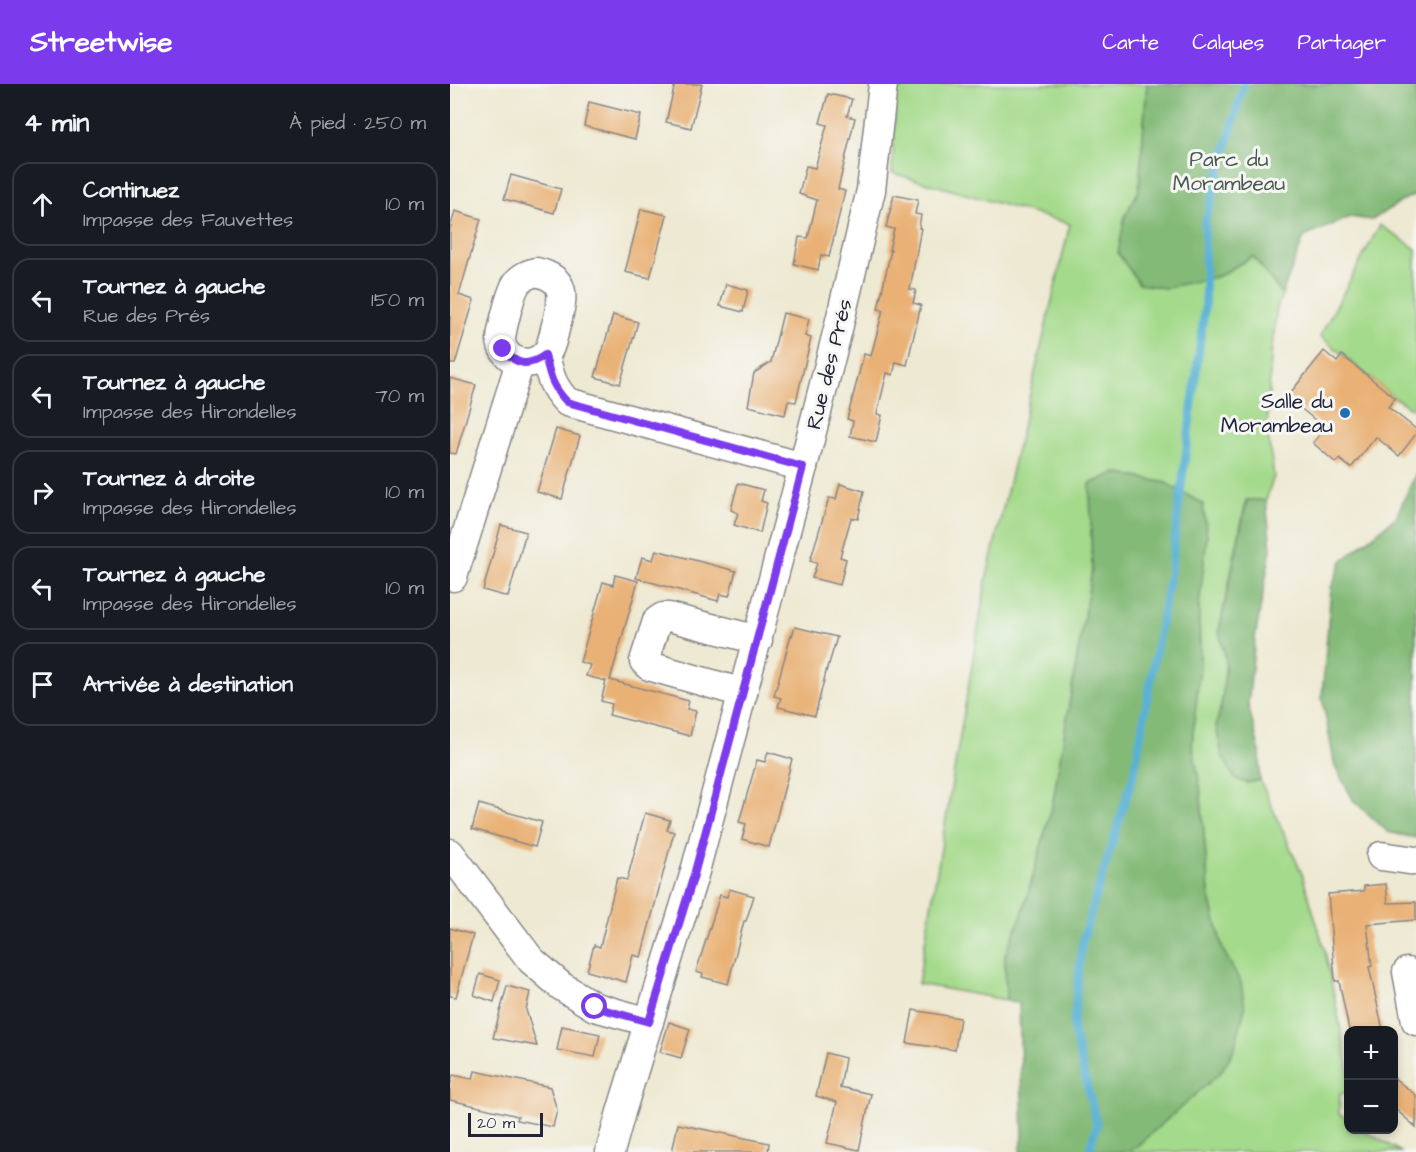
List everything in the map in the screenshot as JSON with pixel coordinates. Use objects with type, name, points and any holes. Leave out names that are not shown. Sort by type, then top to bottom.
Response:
[{"type":"street","name":"Rue des Prés","points":[[610,1152],[694,875],[803,467],[871,190],[883,84]]},
{"type":"street","points":[[453,577],[532,359],[567,402],[803,467]]},
{"type":"street","points":[[743,693],[649,666],[644,661],[657,621],[663,617],[758,640]]},
{"type":"street","points":[[450,853],[531,960],[561,986],[595,1007],[649,1022]]},
{"type":"street","points":[[1381,856],[1416,861]]},
{"type":"street","points":[[1407,972],[1416,1021]]},
{"type":"green space","points":[[896,84],[1147,84],[1139,190],[1125,216],[1219,276],[1253,256],[1282,294],[1277,308],[1271,356],[1267,430],[1274,476],[1266,500],[1246,500],[1219,631],[1226,660],[1222,702],[1216,727],[1247,783],[1260,780],[1302,874],[1325,951],[1344,1045],[1344,1093],[1340,1094],[1339,1114],[1344,1117],[1344,1134],[1371,1134],[1401,1152],[1130,1152],[1240,983],[1223,951],[1209,894],[1200,786],[1192,743],[1200,665],[1199,608],[1166,483],[1115,473],[1090,484],[1092,569],[1052,807],[1022,915],[1005,955],[1006,1000],[918,984],[987,576],[1070,224],[892,173]]},
{"type":"green space","name":"Parc du Morambeau","points":[[1147,84],[1416,84],[1416,195],[1407,198],[1372,220],[1350,217],[1304,237],[1282,294],[1253,256],[1219,276],[1165,288],[1139,284],[1118,253],[1125,216],[1139,190]]},
{"type":"green space","points":[[1380,225],[1416,249],[1416,399],[1412,409],[1395,398],[1320,336]]},
{"type":"green space","points":[[1115,473],[1166,483],[1203,504],[1207,536],[1199,608],[1200,665],[1192,743],[1200,786],[1209,894],[1223,950],[1241,983],[1245,1008],[1234,1050],[1221,1072],[1130,1152],[1020,1152],[1023,1137],[1019,1003],[1006,1000],[1005,955],[1022,915],[1052,807],[1092,569],[1090,484]]},
{"type":"green space","points":[[1416,473],[1416,838],[1388,832],[1354,801],[1335,767],[1322,697],[1331,588],[1342,561],[1396,517]]},
{"type":"green space","points":[[1247,500],[1266,500],[1271,549],[1255,638],[1248,705],[1260,752],[1260,780],[1247,783],[1235,779],[1222,755],[1216,727],[1222,702],[1226,660],[1219,631]]},
{"type":"building","points":[[675,84],[702,84],[691,128],[666,122]]},
{"type":"building","points":[[828,94],[852,99],[847,116],[855,118],[838,189],[845,191],[829,257],[821,255],[818,270],[794,264],[799,237],[808,238],[817,200],[799,194],[806,166],[815,168],[827,125],[820,123]]},
{"type":"building","points":[[589,102],[641,115],[635,139],[584,126]]},
{"type":"building","points":[[511,175],[561,189],[554,213],[504,199]]},
{"type":"building","points":[[894,195],[918,200],[915,214],[921,215],[919,228],[921,228],[910,289],[916,290],[913,303],[921,305],[907,365],[896,362],[893,375],[887,373],[877,414],[882,415],[876,442],[850,436],[853,421],[847,419],[864,354],[871,356],[883,310],[878,309],[894,229],[886,227]]},
{"type":"building","points":[[641,209],[667,215],[650,278],[625,272]]},
{"type":"building","points":[[455,211],[481,219],[459,295],[474,300],[455,364],[450,364],[450,229]]},
{"type":"building","points":[[726,284],[748,290],[743,312],[720,306]]},
{"type":"building","points":[[783,313],[809,319],[805,336],[811,338],[796,402],[788,401],[785,415],[748,406],[754,373],[771,362]]},
{"type":"building","points":[[613,315],[638,322],[620,384],[595,377]]},
{"type":"building","name":"Salle du Morambeau","points":[[1324,351],[1337,362],[1342,355],[1395,398],[1388,407],[1416,429],[1416,434],[1399,456],[1376,437],[1351,468],[1339,459],[1336,463],[1313,443],[1325,428],[1287,397]]},
{"type":"building","points":[[450,378],[476,385],[456,454],[450,453]]},
{"type":"building","points":[[556,429],[580,436],[562,499],[537,492]]},
{"type":"building","points":[[738,483],[764,490],[761,501],[767,503],[760,533],[734,525],[738,513],[731,510]]},
{"type":"building","points":[[840,484],[864,491],[858,519],[851,518],[840,557],[846,559],[840,585],[812,578],[817,563],[810,561],[829,498],[836,499]]},
{"type":"building","points":[[501,525],[526,532],[508,597],[483,590]]},
{"type":"building","points":[[656,550],[736,571],[729,596],[720,594],[718,601],[636,578],[642,557],[653,560]]},
{"type":"building","points":[[615,575],[638,581],[610,680],[689,701],[687,709],[696,711],[690,736],[609,715],[612,704],[601,701],[606,681],[586,676],[590,665],[580,662],[603,582],[613,585]]},
{"type":"building","points":[[795,627],[837,637],[815,716],[778,707],[781,698],[774,696]]},
{"type":"building","points":[[768,752],[792,759],[769,847],[742,839],[746,824],[739,822],[757,760],[765,762]]},
{"type":"building","points":[[479,804],[542,822],[535,847],[472,829]]},
{"type":"building","points":[[645,813],[670,820],[667,830],[674,832],[641,957],[633,955],[626,982],[587,971],[594,945],[600,947],[617,878],[627,880]]},
{"type":"building","points":[[1386,884],[1388,903],[1416,902],[1416,920],[1367,924],[1372,966],[1369,967],[1382,1026],[1348,1026],[1339,981],[1335,981],[1328,894],[1364,891],[1364,886]]},
{"type":"building","points":[[729,889],[754,896],[746,921],[744,921],[728,984],[702,977],[703,974],[696,972],[720,895],[727,897]]},
{"type":"building","points":[[450,928],[473,935],[456,997],[450,996]]},
{"type":"building","points":[[480,974],[500,980],[494,1002],[474,995]]},
{"type":"building","points":[[507,986],[530,992],[526,1010],[537,1046],[493,1038]]},
{"type":"building","points":[[913,1010],[960,1018],[955,1050],[907,1043]]},
{"type":"building","points":[[669,1022],[690,1029],[681,1058],[660,1052]]},
{"type":"building","points":[[562,1026],[600,1034],[595,1057],[557,1050]]},
{"type":"building","points":[[826,1053],[845,1058],[840,1087],[871,1094],[859,1150],[827,1143],[837,1102],[816,1096]]},
{"type":"building","points":[[475,1071],[550,1087],[557,1110],[553,1127],[517,1120],[518,1116],[450,1100],[453,1075],[473,1079]]},
{"type":"building","points":[[1398,1081],[1416,1095],[1416,1127],[1398,1111]]},
{"type":"building","points":[[678,1124],[769,1143],[768,1152],[672,1152]]},
{"type":"waterway","points":[[1095,1152],[1090,1146],[1097,1125],[1073,1029],[1082,943],[1134,773],[1171,568],[1205,305],[1205,223],[1244,84]]},
{"type":"place","name":"Salle du Morambeau","points":[[1345,413]]},
{"type":"route","points":[[503,349],[510,357],[520,362],[536,361],[545,355],[551,380],[567,402],[803,467],[694,875],[649,1022],[595,1007]]}]
